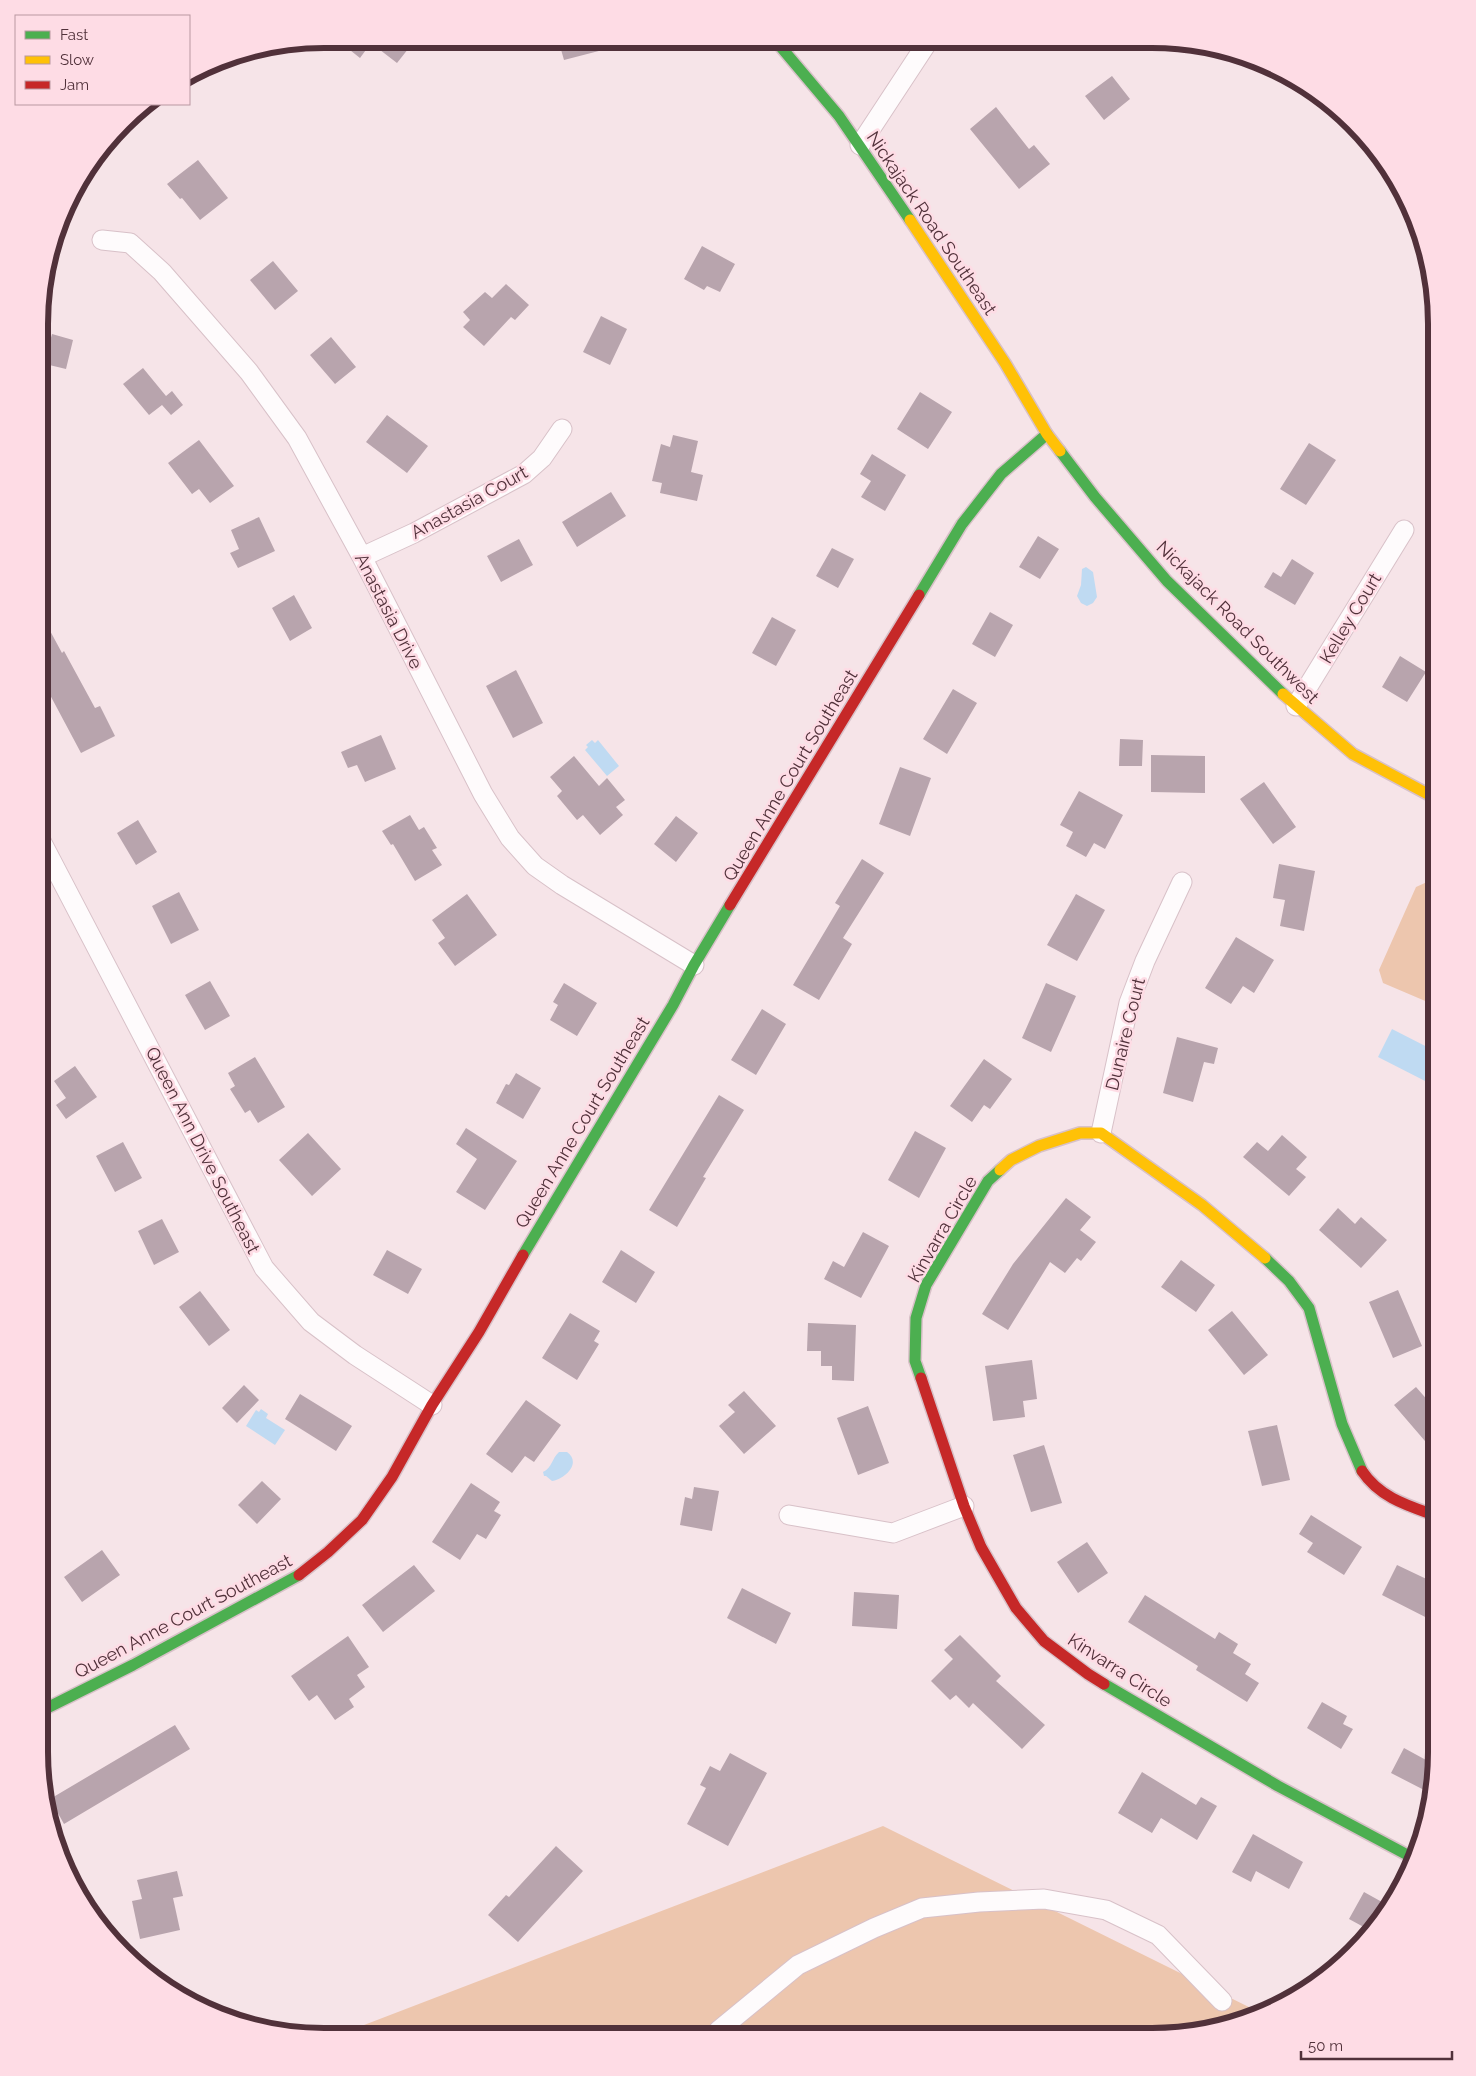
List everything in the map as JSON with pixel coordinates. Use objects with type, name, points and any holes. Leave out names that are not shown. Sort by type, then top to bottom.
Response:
[{"type":"street","name":"Nickajack Road Southeast","points":[[782,48],[839,116],[860,145],[1005,363],[1047,434]]},
{"type":"street","points":[[860,145],[924,48]]},
{"type":"street","name":"Anastasia Drive","points":[[102,240],[130,243],[154,264],[249,372],[297,438],[362,557],[483,794],[510,838],[535,866],[562,885],[694,965]]},
{"type":"street","name":"Anastasia Court","points":[[362,557],[414,533],[524,474],[542,458],[562,429]]},
{"type":"street","name":"Nickajack Road Southwest","points":[[1047,434],[1095,497],[1167,581],[1296,706],[1353,754],[1428,794]]},
{"type":"street","name":"Queen Anne Court Southeast","points":[[48,1707],[132,1665],[296,1577],[328,1552],[362,1520],[378,1499],[408,1450],[432,1405],[479,1332],[525,1250],[673,1005],[694,965],[962,524],[1001,474],[1047,434]]},
{"type":"street","name":"Kelley Court","points":[[1296,706],[1404,530]]},
{"type":"street","name":"Queen Ann Drive Southeast","points":[[48,855],[264,1268],[311,1322],[355,1355],[432,1405]]},
{"type":"street","name":"Dunaire Court","points":[[1101,1133],[1129,1003],[1145,960],[1182,882]]},
{"type":"street","name":"Kinvarra Circle","points":[[1101,1133],[1080,1133],[1039,1146],[1011,1160],[988,1181],[926,1285],[916,1318],[915,1361],[964,1506],[981,1548],[1016,1608],[1044,1641],[1088,1674],[1278,1786],[1408,1855]]},
{"type":"street","points":[[1101,1133],[1209,1211],[1254,1247],[1289,1281],[1309,1308],[1342,1424],[1363,1473],[1378,1490],[1398,1502],[1428,1513]]},
{"type":"street","points":[[789,1515],[893,1533],[964,1506]]},
{"type":"street","points":[[722,2028],[798,1965],[874,1928],[922,1908],[979,1902],[1044,1899],[1106,1910],[1158,1935],[1222,2001]]},
{"type":"shaded area","points":[[1428,882],[1428,1002],[1383,983],[1379,970],[1416,887]]},
{"type":"shaded area","points":[[883,1826],[1253,2009],[1224,2019],[1170,2028],[356,2028]]},
{"type":"water","points":[[1086,567],[1093,572],[1097,597],[1093,603],[1087,606],[1081,603],[1077,596],[1081,585],[1082,569]]},
{"type":"water","points":[[592,740],[595,743],[598,740],[619,766],[607,776],[585,750],[588,747],[586,745]]},
{"type":"water","points":[[1392,1029],[1428,1047],[1428,1082],[1378,1057]]},
{"type":"water","points":[[261,1409],[268,1414],[266,1418],[285,1430],[275,1445],[246,1426],[256,1410],[259,1412]]},
{"type":"water","points":[[559,1452],[567,1452],[573,1461],[570,1470],[566,1474],[552,1481],[544,1476],[543,1472]]},
{"type":"building","points":[[347,48],[367,48],[360,58]]},
{"type":"building","points":[[378,48],[409,48],[397,63]]},
{"type":"building","points":[[561,48],[610,48],[564,60]]},
{"type":"building","points":[[1112,76],[1130,99],[1104,120],[1085,96]]},
{"type":"building","points":[[996,107],[1029,149],[1034,145],[1050,164],[1019,189],[970,129]]},
{"type":"building","points":[[198,160],[228,198],[200,220],[182,198],[180,199],[167,184]]},
{"type":"building","points":[[702,246],[735,264],[720,292],[707,286],[704,290],[684,279]]},
{"type":"building","points":[[273,261],[298,291],[275,310],[250,280]]},
{"type":"building","points":[[506,284],[529,305],[515,320],[511,317],[484,346],[463,327],[470,320],[463,312],[485,292],[492,298]]},
{"type":"building","points":[[601,316],[627,329],[610,365],[583,352]]},
{"type":"building","points":[[52,334],[73,340],[66,369],[48,365],[48,340],[50,341]]},
{"type":"building","points":[[331,337],[356,367],[335,384],[310,355]]},
{"type":"building","points":[[143,368],[166,396],[172,391],[183,405],[171,415],[162,405],[149,415],[123,384]]},
{"type":"building","points":[[920,392],[952,412],[928,449],[897,429]]},
{"type":"building","points":[[387,415],[428,446],[407,473],[366,442]]},
{"type":"building","points":[[673,435],[698,441],[691,472],[703,475],[697,501],[660,493],[662,483],[652,481],[661,444],[670,447]]},
{"type":"building","points":[[199,440],[234,486],[210,503],[199,489],[192,494],[168,463]]},
{"type":"building","points":[[1309,443],[1336,460],[1306,505],[1280,489]]},
{"type":"building","points":[[872,454],[906,475],[885,511],[861,497],[871,481],[860,474]]},
{"type":"building","points":[[611,492],[626,516],[577,547],[562,522]]},
{"type":"building","points":[[259,517],[275,551],[238,568],[230,553],[239,549],[231,530]]},
{"type":"building","points":[[1038,536],[1059,549],[1040,579],[1019,567]]},
{"type":"building","points":[[519,539],[533,565],[501,582],[487,556]]},
{"type":"building","points":[[832,548],[854,559],[838,588],[816,576]]},
{"type":"building","points":[[1292,559],[1314,573],[1295,605],[1264,587],[1273,572],[1281,577]]},
{"type":"building","points":[[294,595],[312,628],[290,641],[272,608]]},
{"type":"building","points":[[990,612],[1013,625],[995,657],[972,644]]},
{"type":"building","points":[[772,617],[796,630],[776,666],[752,653]]},
{"type":"building","points":[[48,627],[62,653],[64,651],[95,708],[100,706],[115,736],[81,753],[48,691]]},
{"type":"building","points":[[1400,656],[1426,672],[1407,702],[1382,687]]},
{"type":"building","points":[[516,670],[543,723],[513,738],[486,686]]},
{"type":"building","points":[[953,689],[977,703],[947,754],[923,739]]},
{"type":"building","points":[[381,735],[396,769],[365,782],[357,765],[348,768],[341,752]]},
{"type":"building","points":[[1120,739],[1143,740],[1142,766],[1119,766]]},
{"type":"building","points":[[1151,755],[1205,756],[1205,793],[1151,792]]},
{"type":"building","points":[[574,756],[599,786],[607,778],[625,800],[616,807],[623,815],[600,835],[583,815],[577,820],[557,796],[562,791],[550,777]]},
{"type":"building","points":[[900,767],[931,778],[910,836],[879,824]]},
{"type":"building","points":[[1264,782],[1296,827],[1273,844],[1240,799]]},
{"type":"building","points":[[1079,791],[1123,815],[1105,849],[1094,843],[1086,857],[1066,846],[1073,832],[1060,825]]},
{"type":"building","points":[[410,815],[419,830],[424,827],[437,848],[432,850],[442,865],[415,881],[393,844],[391,845],[382,831]]},
{"type":"building","points":[[676,816],[698,833],[676,862],[654,844]]},
{"type":"building","points":[[138,820],[157,852],[136,865],[117,833]]},
{"type":"building","points":[[862,859],[884,873],[843,938],[852,944],[819,1000],[793,985],[840,906],[835,903]]},
{"type":"building","points":[[1279,864],[1315,871],[1304,931],[1280,926],[1285,900],[1273,898]]},
{"type":"building","points":[[179,892],[199,930],[171,944],[152,906]]},
{"type":"building","points":[[467,894],[497,935],[455,966],[438,943],[445,938],[432,920]]},
{"type":"building","points":[[1076,894],[1105,910],[1077,961],[1047,945]]},
{"type":"building","points":[[1236,937],[1274,960],[1254,993],[1243,986],[1231,1004],[1205,988]]},
{"type":"building","points":[[210,981],[230,1016],[205,1030],[185,995]]},
{"type":"building","points":[[564,983],[597,1003],[577,1036],[550,1020],[558,1005],[553,1002]]},
{"type":"building","points":[[1046,983],[1076,996],[1051,1052],[1022,1038]]},
{"type":"building","points":[[762,1009],[786,1024],[756,1075],[731,1060]]},
{"type":"building","points":[[1177,1037],[1218,1048],[1214,1064],[1204,1062],[1193,1102],[1163,1093]]},
{"type":"building","points":[[255,1057],[285,1107],[258,1123],[250,1110],[245,1113],[230,1089],[235,1086],[228,1073]]},
{"type":"building","points":[[984,1059],[1012,1079],[990,1109],[984,1105],[972,1122],[950,1106]]},
{"type":"building","points":[[75,1066],[97,1097],[66,1119],[56,1105],[66,1098],[54,1081]]},
{"type":"building","points":[[516,1073],[541,1088],[523,1119],[496,1103],[506,1084],[509,1085]]},
{"type":"building","points":[[719,1095],[744,1110],[703,1177],[706,1178],[677,1227],[649,1210]]},
{"type":"building","points":[[466,1128],[517,1161],[485,1210],[456,1192],[477,1159],[456,1144]]},
{"type":"building","points":[[915,1131],[946,1148],[919,1198],[888,1180]]},
{"type":"building","points":[[308,1133],[341,1169],[312,1196],[279,1160]]},
{"type":"building","points":[[1282,1135],[1307,1157],[1296,1169],[1306,1177],[1289,1196],[1243,1157],[1257,1142],[1268,1151]]},
{"type":"building","points":[[123,1142],[142,1178],[115,1192],[96,1156]]},
{"type":"building","points":[[1066,1198],[1091,1217],[1080,1230],[1096,1242],[1081,1261],[1077,1258],[1065,1273],[1050,1262],[1008,1330],[982,1314],[1013,1264]]},
{"type":"building","points":[[1338,1208],[1355,1224],[1361,1217],[1387,1240],[1361,1268],[1319,1230]]},
{"type":"building","points":[[162,1219],[179,1252],[154,1265],[138,1231]]},
{"type":"building","points":[[863,1232],[889,1246],[861,1298],[824,1279],[833,1261],[844,1267]]},
{"type":"building","points":[[387,1250],[422,1269],[408,1294],[373,1275]]},
{"type":"building","points":[[621,1250],[655,1272],[636,1303],[602,1282]]},
{"type":"building","points":[[1181,1260],[1215,1285],[1196,1312],[1161,1287]]},
{"type":"building","points":[[1398,1290],[1422,1346],[1393,1358],[1369,1302]]},
{"type":"building","points":[[200,1291],[230,1330],[209,1346],[179,1307]]},
{"type":"building","points":[[1232,1311],[1268,1355],[1244,1375],[1208,1330]]},
{"type":"building","points":[[570,1313],[600,1331],[594,1341],[599,1344],[577,1380],[542,1358]]},
{"type":"building","points":[[808,1323],[856,1325],[854,1381],[832,1380],[832,1366],[821,1366],[821,1351],[807,1351]]},
{"type":"building","points":[[1032,1360],[1037,1399],[1023,1401],[1025,1417],[993,1421],[985,1366]]},
{"type":"building","points":[[244,1385],[259,1400],[237,1423],[222,1408]]},
{"type":"building","points":[[1416,1387],[1428,1401],[1428,1445],[1394,1405]]},
{"type":"building","points":[[744,1391],[776,1426],[744,1454],[719,1426],[735,1412],[728,1405]]},
{"type":"building","points":[[300,1394],[352,1426],[336,1451],[285,1419]]},
{"type":"building","points":[[526,1400],[561,1425],[534,1462],[525,1456],[512,1473],[486,1454]]},
{"type":"building","points":[[868,1406],[889,1463],[858,1475],[837,1418]]},
{"type":"building","points":[[1277,1425],[1290,1480],[1262,1486],[1248,1431]]},
{"type":"building","points":[[1044,1445],[1062,1503],[1031,1512],[1013,1455]]},
{"type":"building","points":[[262,1481],[281,1499],[257,1524],[238,1505]]},
{"type":"building","points":[[471,1483],[500,1502],[494,1511],[501,1515],[486,1539],[477,1534],[460,1560],[432,1542]]},
{"type":"building","points":[[694,1487],[719,1491],[712,1531],[680,1525],[685,1497],[692,1499]]},
{"type":"building","points":[[1311,1515],[1362,1547],[1344,1575],[1307,1552],[1313,1543],[1299,1534]]},
{"type":"building","points":[[1087,1542],[1108,1573],[1078,1593],[1057,1562]]},
{"type":"building","points":[[102,1550],[120,1575],[82,1602],[64,1577]]},
{"type":"building","points":[[414,1565],[435,1591],[383,1632],[362,1605]]},
{"type":"building","points":[[1397,1565],[1428,1580],[1428,1618],[1382,1595]]},
{"type":"building","points":[[742,1588],[791,1613],[776,1644],[727,1618]]},
{"type":"building","points":[[854,1592],[899,1595],[897,1629],[852,1626]]},
{"type":"building","points":[[1145,1595],[1215,1639],[1219,1632],[1238,1644],[1233,1653],[1251,1664],[1245,1674],[1259,1683],[1247,1702],[1196,1670],[1198,1666],[1128,1622]]},
{"type":"building","points":[[960,1635],[1001,1676],[996,1681],[1045,1725],[1022,1749],[973,1703],[969,1708],[956,1695],[950,1700],[931,1681],[953,1659],[944,1650]]},
{"type":"building","points":[[348,1636],[369,1667],[357,1675],[365,1687],[349,1699],[354,1707],[335,1720],[317,1695],[309,1701],[291,1676]]},
{"type":"building","points":[[1322,1702],[1347,1716],[1343,1724],[1353,1729],[1341,1749],[1307,1728]]},
{"type":"building","points":[[175,1725],[190,1749],[64,1824],[53,1804],[52,1798]]},
{"type":"building","points":[[1404,1748],[1428,1761],[1426,1791],[1391,1773]]},
{"type":"building","points":[[730,1753],[767,1773],[728,1846],[687,1824],[706,1788],[700,1785],[710,1766],[720,1771]]},
{"type":"building","points":[[1142,1772],[1196,1805],[1201,1797],[1217,1806],[1197,1840],[1161,1818],[1152,1833],[1118,1813]]},
{"type":"building","points":[[1253,1834],[1303,1862],[1289,1889],[1256,1871],[1251,1882],[1232,1872]]},
{"type":"building","points":[[556,1846],[583,1871],[518,1942],[488,1915],[506,1895],[509,1897]]},
{"type":"building","points":[[177,1871],[183,1896],[173,1898],[180,1930],[140,1939],[132,1901],[142,1899],[137,1880]]},
{"type":"building","points":[[1364,1892],[1384,1903],[1365,1928],[1349,1919]]},
{"type":"traffic: fast","points":[[782,48],[839,116],[910,220]]},
{"type":"traffic: fast","points":[[919,595],[962,524],[1001,474],[1047,434]]},
{"type":"traffic: fast","points":[[1060,451],[1095,497],[1167,581],[1283,694]]},
{"type":"traffic: fast","points":[[523,1255],[673,1005],[694,965],[730,905]]},
{"type":"traffic: fast","points":[[921,1378],[915,1361],[916,1318],[926,1285],[988,1181],[1000,1170]]},
{"type":"traffic: fast","points":[[1265,1258],[1289,1281],[1309,1308],[1342,1424],[1362,1471]]},
{"type":"traffic: fast","points":[[48,1708],[133,1665],[299,1575]]},
{"type":"traffic: fast","points":[[1104,1684],[1278,1786],[1408,1855]]},
{"type":"traffic: slow","points":[[910,220],[1005,363],[1047,434],[1060,451]]},
{"type":"traffic: slow","points":[[1283,694],[1353,754],[1428,794]]},
{"type":"traffic: slow","points":[[1000,1170],[1011,1160],[1039,1146],[1080,1133],[1101,1133],[1202,1205],[1265,1258]]},
{"type":"traffic: jam","points":[[730,905],[919,595]]},
{"type":"traffic: jam","points":[[299,1575],[328,1552],[362,1520],[392,1477],[432,1405],[479,1332],[523,1255]]},
{"type":"traffic: jam","points":[[921,1378],[964,1506],[981,1547],[1016,1608],[1044,1641],[1104,1684]]},
{"type":"traffic: jam","points":[[1362,1471],[1377,1488],[1386,1494],[1428,1513]]}]
